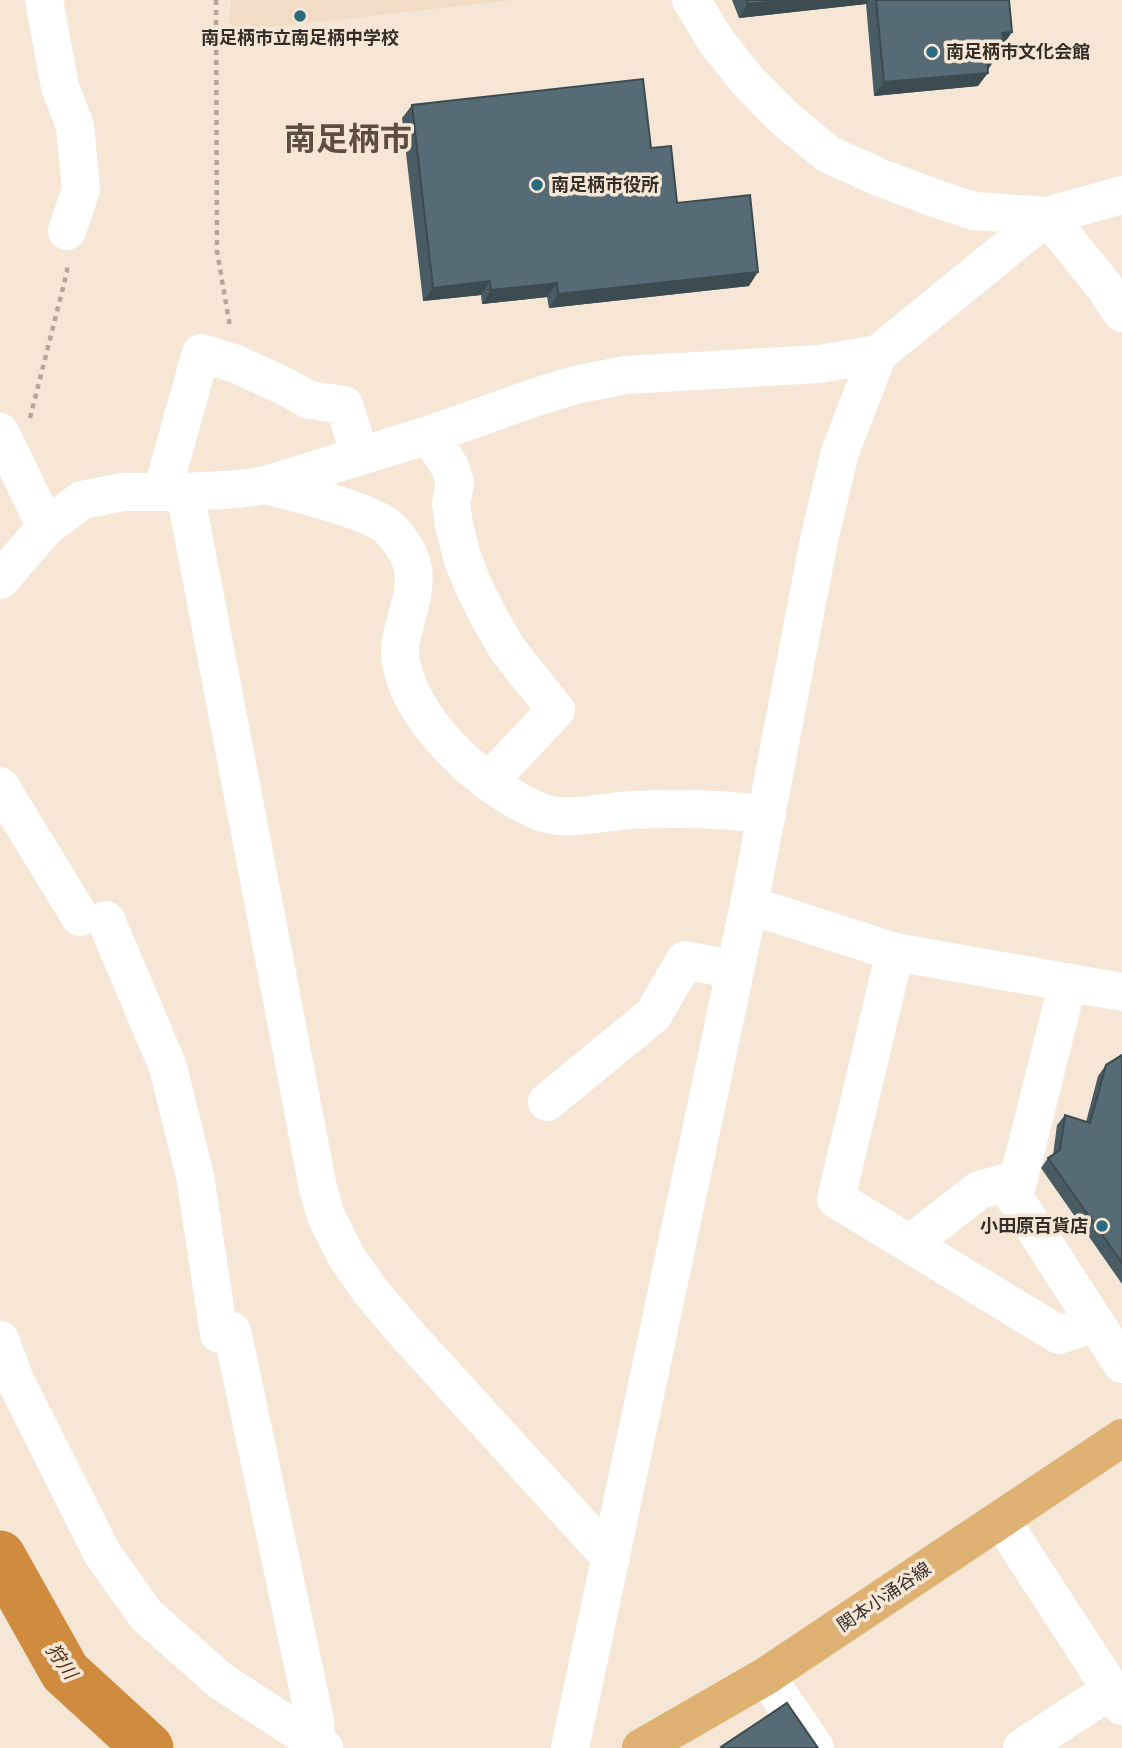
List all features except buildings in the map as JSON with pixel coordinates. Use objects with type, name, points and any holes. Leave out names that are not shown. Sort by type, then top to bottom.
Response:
[{"type":"main road","name":"関本小涌谷線","points":[[641,1748],[766,1676],[1122,1438]]},
{"type":"street","points":[[44,0],[60,87],[75,126],[81,190],[67,230]]},
{"type":"street","points":[[691,0],[716,41],[746,79],[783,117],[828,154],[881,178],[974,211],[1047,216],[1122,195]]},
{"type":"street","points":[[1047,216],[1104,286],[1122,313]]},
{"type":"street","points":[[570,1748],[735,970],[819,540],[840,452],[878,354],[1047,216]]},
{"type":"street","points":[[360,456],[344,405],[309,400],[236,364],[201,353],[174,492],[318,1188],[326,1216],[346,1256],[368,1288],[611,1558]]},
{"type":"street","points":[[0,580],[46,527],[82,500],[123,492],[239,489],[266,485],[429,435],[575,385],[626,375],[819,364],[878,354]]},
{"type":"street","points":[[0,432],[46,527]]},
{"type":"street","points":[[429,435],[450,467],[455,483],[451,505],[454,525],[473,585],[508,650],[556,710],[488,782]]},
{"type":"street","points":[[266,485],[358,511],[388,526],[404,546],[415,570],[414,594],[400,650],[404,680],[422,712],[457,755],[512,799],[543,814],[576,817],[610,811],[681,808],[767,815]]},
{"type":"street","points":[[0,786],[93,919],[167,1067],[195,1176],[219,1334],[232,1331],[320,1746]]},
{"type":"street","points":[[748,905],[895,952],[1122,992]]},
{"type":"street","points":[[895,952],[836,1199],[1059,1335],[1096,1323]]},
{"type":"street","points":[[547,1101],[653,1015],[685,960],[735,970]]},
{"type":"street","points":[[1068,982],[1014,1197],[1122,1364]]},
{"type":"street","points":[[910,1244],[979,1190],[1019,1179]]},
{"type":"street","points":[[0,1340],[15,1380],[102,1553],[146,1615],[222,1682],[320,1746]]},
{"type":"street","points":[[1001,1520],[1117,1698],[1022,1748]]},
{"type":"street","points":[[766,1676],[816,1748]]},
{"type":"path","points":[[216,0],[217,251],[236,364]]},
{"type":"path","points":[[16,466],[66,272],[67,230]]},
{"type":"shaded area","name":"南足柄市立南足柄中学校","points":[[231,0],[515,0],[228,32]]},
{"type":"waterway","name":"狩川","points":[[0,1556],[65,1672],[148,1748]]},
{"type":"place","name":"南足柄市立南足柄中学校","points":[[300,16]]},
{"type":"place","name":"南足柄市文化会館","points":[[932,52]]},
{"type":"place","name":"南足柄市役所","points":[[537,185]]},
{"type":"place","name":"小田原百貨店","points":[[1102,1226]]},
{"type":"district","name":"南足柄市","points":[[348,139]]}]
